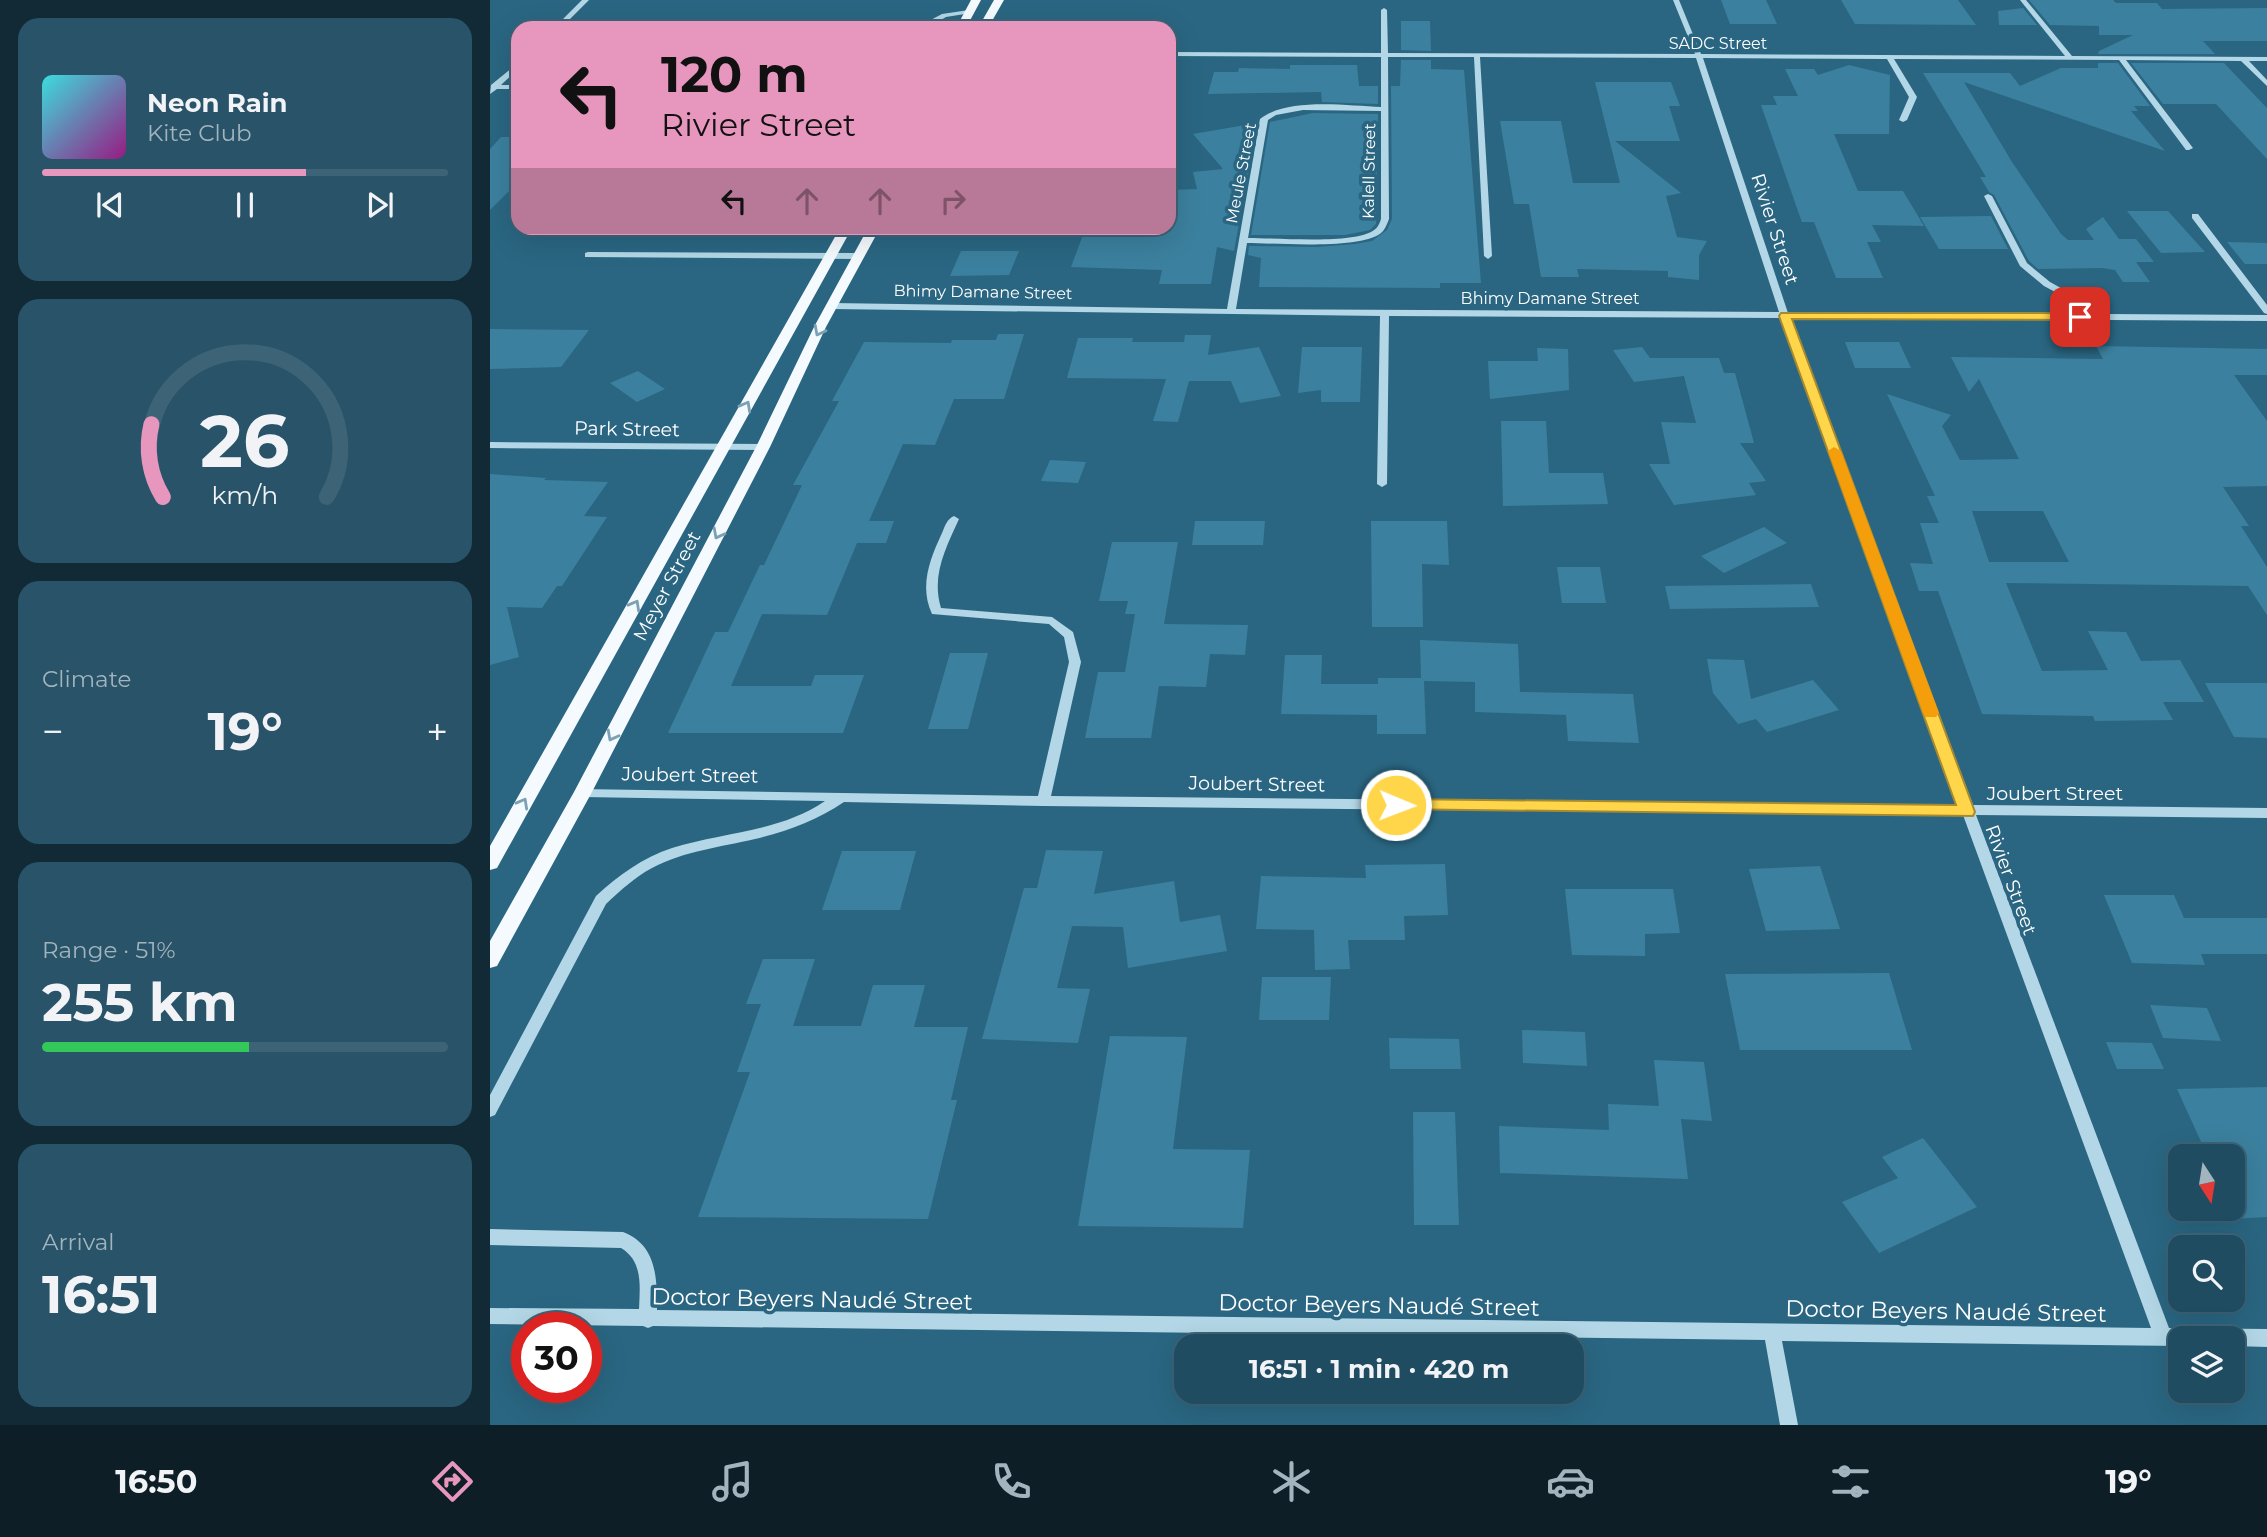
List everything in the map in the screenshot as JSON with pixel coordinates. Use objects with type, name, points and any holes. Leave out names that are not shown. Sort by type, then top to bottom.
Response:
[{"type":"main road","points":[[964,21],[976,0]]},
{"type":"main road","points":[[987,21],[999,0]]},
{"type":"main road","points":[[490,863],[842,235]]},
{"type":"main road","name":"Meyer Street","points":[[490,960],[583,792],[870,235]]},
{"type":"street","points":[[564,21],[586,0]]},
{"type":"street","name":"Rivier Street","points":[[1676,0],[1699,57],[1785,316],[2163,1336]]},
{"type":"street","points":[[2023,0],[2070,58]]},
{"type":"street","name":"Kalell Street","points":[[1242,240],[1342,240],[1374,235],[1382,228],[1385,219],[1384,10]]},
{"type":"street","points":[[934,21],[946,14],[969,12]]},
{"type":"street","name":"SADC Street","points":[[1176,54],[2267,59]]},
{"type":"street","points":[[1477,56],[1488,256]]},
{"type":"street","points":[[1889,57],[1913,97],[1903,120]]},
{"type":"street","points":[[2121,58],[2189,148]]},
{"type":"street","points":[[2243,59],[2267,84]]},
{"type":"street","points":[[492,88],[511,71]]},
{"type":"street","points":[[492,88],[511,87]]},
{"type":"street","name":"Meule Street","points":[[1231,312],[1264,119],[1268,115],[1290,109],[1384,109]]},
{"type":"street","points":[[1988,196],[2023,264],[2048,284],[2107,317]]},
{"type":"street","points":[[2196,216],[2267,311]]},
{"type":"street","points":[[588,255],[859,256]]},
{"type":"street","name":"Bhimy Damane Street","points":[[832,306],[1231,312],[2267,318]]},
{"type":"street","points":[[1382,484],[1385,312]]},
{"type":"street","name":"Park Street","points":[[490,445],[763,447]]},
{"type":"street","points":[[954,519],[931,573],[929,593],[936,611],[1052,621],[1069,635],[1075,662],[1043,801]]},
{"type":"street","name":"Joubert Street","points":[[583,792],[1043,801],[2267,813]]},
{"type":"street","points":[[490,1110],[601,900],[624,877],[643,865],[678,850],[794,823],[816,814],[840,798]]},
{"type":"street","points":[[490,1237],[623,1240],[633,1244],[640,1250],[645,1261],[648,1320]]},
{"type":"street","name":"Doctor Beyers Naudé Street","points":[[490,1316],[2267,1338]]},
{"type":"street","points":[[1772,1332],[1789,1425]]},
{"type":"building","points":[[1721,0],[1766,0],[1777,24],[1730,24]]},
{"type":"building","points":[[1841,0],[1958,0],[1976,25],[1855,24]]},
{"type":"building","points":[[2029,0],[2113,0],[2116,3],[2157,3],[2162,9],[2267,8],[2267,41],[2203,41],[2215,54],[2098,54],[2099,51],[2133,35],[2099,35],[2099,26],[2050,25]]},
{"type":"building","points":[[2023,8],[2037,25],[1999,25],[1998,11]]},
{"type":"building","points":[[1401,21],[1430,21],[1431,51],[1401,50]]},
{"type":"building","points":[[1401,60],[1431,60],[1431,69],[1464,70],[1481,283],[1440,283],[1440,288],[1259,287],[1261,258],[1248,255],[1249,246],[1317,247],[1355,244],[1372,241],[1387,230],[1392,219],[1391,86],[1400,86]]},
{"type":"building","points":[[2098,63],[2118,63],[2150,106],[2134,106],[2138,111],[2131,111],[2165,151],[1964,82],[2012,162],[2061,234],[2068,240],[2094,240],[2086,229],[2103,217],[2119,239],[2136,239],[2154,262],[2136,262],[2150,282],[2123,282],[2115,270],[2102,268],[2038,269],[2029,261],[1994,195],[1989,192],[1980,177],[1986,177],[1923,73],[2010,73],[2020,86],[2061,68],[2098,68]]},
{"type":"building","points":[[2131,63],[2224,63],[2267,108],[2267,159],[2216,104],[2163,104]]},
{"type":"building","points":[[1290,65],[1357,65],[1359,86],[1378,86],[1378,104],[1322,102],[1321,92],[1208,94],[1214,72],[1238,72],[1239,68],[1290,69]]},
{"type":"building","points":[[1849,65],[1890,75],[1889,134],[1834,134],[1858,191],[1903,191],[1924,226],[1872,225],[1881,242],[1867,242],[1883,278],[1836,278],[1814,222],[1802,222],[1761,105],[1777,105],[1773,96],[1798,96],[1785,69],[1814,69],[1818,75]]},
{"type":"building","points":[[1595,82],[1671,82],[1680,106],[1669,106],[1680,141],[1615,141],[1681,193],[1666,196],[1677,237],[1707,241],[1699,255],[1699,280],[1668,277],[1668,271],[1577,269],[1579,277],[1541,277],[1529,204],[1514,204],[1500,121],[1561,121],[1573,183],[1620,183]]},
{"type":"building","points":[[1313,113],[1378,114],[1376,224],[1370,230],[1345,235],[1251,235],[1270,122]]},
{"type":"building","points":[[1257,123],[1234,251],[1217,247],[1211,284],[1159,284],[1162,270],[1071,267],[1083,235],[1176,235],[1176,190],[1197,189],[1193,172],[1223,169],[1193,134]]},
{"type":"building","points":[[501,137],[511,137],[511,189],[490,210],[490,149]]},
{"type":"building","points":[[2127,211],[2168,211],[2205,252],[2161,253]]},
{"type":"building","points":[[1991,216],[2008,249],[1939,249],[1920,217]]},
{"type":"building","points":[[2227,242],[2267,243],[2267,264],[2245,264]]},
{"type":"building","points":[[961,251],[1019,251],[1009,275],[950,276]]},
{"type":"building","points":[[490,329],[589,330],[561,367],[490,369]]},
{"type":"building","points":[[998,334],[1024,334],[1004,399],[954,399],[935,445],[903,444],[869,521],[894,521],[886,543],[857,543],[827,615],[762,614],[731,686],[811,686],[815,675],[864,675],[843,733],[668,733],[715,632],[728,632],[760,565],[764,565],[802,485],[793,485],[839,401],[832,401],[864,342],[951,343],[952,340],[996,340]]},
{"type":"building","points":[[1185,335],[1211,335],[1208,355],[1259,347],[1281,396],[1240,403],[1231,381],[1189,381],[1178,422],[1153,421],[1166,379],[1067,378],[1078,338],[1184,342]]},
{"type":"building","points":[[1845,342],[1899,342],[1911,368],[1855,368]]},
{"type":"building","points":[[2096,346],[2267,349],[2267,375],[2234,375],[2267,421],[2267,486],[2223,487],[2249,526],[2241,526],[2267,567],[2267,615],[2248,586],[2006,583],[2042,671],[2108,670],[2088,631],[2126,632],[2141,661],[2180,660],[2204,702],[2163,702],[2173,720],[2095,721],[2093,716],[1982,714],[1938,591],[1919,591],[1910,563],[1933,564],[1920,523],[1939,523],[1927,496],[1935,496],[1887,394],[1951,415],[1942,426],[1960,460],[2019,459],[1979,379],[1969,392],[1951,357],[2103,359]],"holes":[[[1972,511],[2043,511],[2069,562],[1989,562]]]},
{"type":"building","points":[[1302,347],[1362,347],[1360,402],[1321,402],[1321,390],[1298,393]]},
{"type":"building","points":[[1642,347],[1650,358],[1719,358],[1724,373],[1735,373],[1754,443],[1740,443],[1766,481],[1749,483],[1756,495],[1674,505],[1649,464],[1670,464],[1661,422],[1696,423],[1684,376],[1634,382],[1613,350]]},
{"type":"building","points":[[1537,348],[1568,349],[1569,390],[1490,399],[1488,361],[1538,361]]},
{"type":"building","points":[[638,371],[665,389],[637,402],[610,383]]},
{"type":"building","points":[[1501,421],[1546,421],[1549,473],[1603,473],[1608,504],[1503,506]]},
{"type":"building","points":[[1050,460],[1086,462],[1078,483],[1041,481]]},
{"type":"building","points":[[490,474],[546,478],[544,480],[608,482],[584,516],[607,517],[562,586],[557,586],[542,608],[507,607],[519,657],[490,665]]},
{"type":"building","points":[[1195,521],[1265,521],[1263,545],[1192,545]]},
{"type":"building","points":[[1371,521],[1447,521],[1449,565],[1422,564],[1423,627],[1372,627]]},
{"type":"building","points":[[1764,527],[1787,543],[1724,573],[1701,556]]},
{"type":"building","points":[[1112,542],[1178,542],[1164,624],[1248,625],[1245,655],[1210,654],[1206,687],[1159,686],[1151,738],[1085,738],[1098,672],[1125,672],[1135,614],[1125,614],[1128,601],[1099,601]]},
{"type":"building","points":[[1557,567],[1600,567],[1606,603],[1562,603]]},
{"type":"building","points":[[1811,584],[1819,607],[1670,609],[1665,586]]},
{"type":"building","points":[[1420,640],[1518,644],[1520,692],[1633,694],[1639,743],[1568,741],[1566,715],[1475,712],[1475,682],[1424,681],[1426,734],[1377,734],[1377,715],[1281,714],[1285,655],[1322,655],[1321,684],[1378,684],[1378,678],[1421,678]]},
{"type":"building","points":[[950,653],[988,653],[968,729],[928,729]]},
{"type":"building","points":[[1707,659],[1744,660],[1751,699],[1813,680],[1839,710],[1767,732],[1756,719],[1738,724],[1713,693]]},
{"type":"building","points":[[2205,683],[2267,683],[2267,738],[2234,737]]},
{"type":"building","points":[[1046,850],[1103,851],[1094,894],[1174,881],[1180,922],[1220,915],[1227,951],[1128,968],[1123,927],[1072,926],[1057,988],[1090,989],[1078,1043],[982,1039],[1024,888],[1037,888]]},
{"type":"building","points":[[842,851],[916,851],[900,910],[822,910]]},
{"type":"building","points":[[1445,864],[1448,915],[1404,916],[1405,940],[1348,940],[1350,969],[1315,970],[1314,930],[1256,929],[1261,876],[1366,878],[1365,865]]},
{"type":"building","points":[[1820,866],[1840,929],[1766,931],[1749,869]]},
{"type":"building","points":[[1565,889],[1673,889],[1680,933],[1645,934],[1645,956],[1572,955]]},
{"type":"building","points":[[2104,895],[2174,895],[2184,918],[2267,918],[2267,954],[2201,954],[2205,965],[2132,963]]},
{"type":"building","points":[[763,959],[815,959],[793,1026],[861,1026],[873,985],[925,985],[914,1027],[968,1027],[951,1100],[957,1100],[928,1219],[698,1217],[750,1072],[737,1072],[761,1004],[746,1004]]},
{"type":"building","points":[[1889,973],[1912,1050],[1740,1050],[1725,974]]},
{"type":"building","points":[[1262,977],[1331,977],[1329,1020],[1259,1020]]},
{"type":"building","points":[[2150,1005],[2207,1008],[2221,1041],[2163,1038]]},
{"type":"building","points":[[1522,1030],[1585,1032],[1587,1066],[1523,1063]]},
{"type":"building","points":[[1110,1036],[1187,1037],[1173,1149],[1250,1150],[1243,1228],[1078,1226]]},
{"type":"building","points":[[1389,1038],[1459,1039],[1461,1069],[1390,1069]]},
{"type":"building","points":[[2106,1042],[2152,1043],[2164,1069],[2117,1069]]},
{"type":"building","points":[[1654,1060],[1704,1062],[1712,1121],[1681,1119],[1688,1179],[1500,1173],[1499,1126],[1609,1130],[1608,1104],[1659,1106]]},
{"type":"building","points":[[2267,1087],[2267,1217],[2245,1218],[2245,1144],[2202,1144],[2177,1089]]},
{"type":"building","points":[[1413,1112],[1455,1112],[1459,1225],[1414,1225]]},
{"type":"building","points":[[1923,1138],[1977,1207],[1879,1253],[1842,1202],[1898,1178],[1882,1157]]},
{"type":"slow traffic","points":[[1834,451],[1931,713]]},
{"type":"route","points":[[1396,805],[1967,812],[1785,316],[2080,317]]}]
